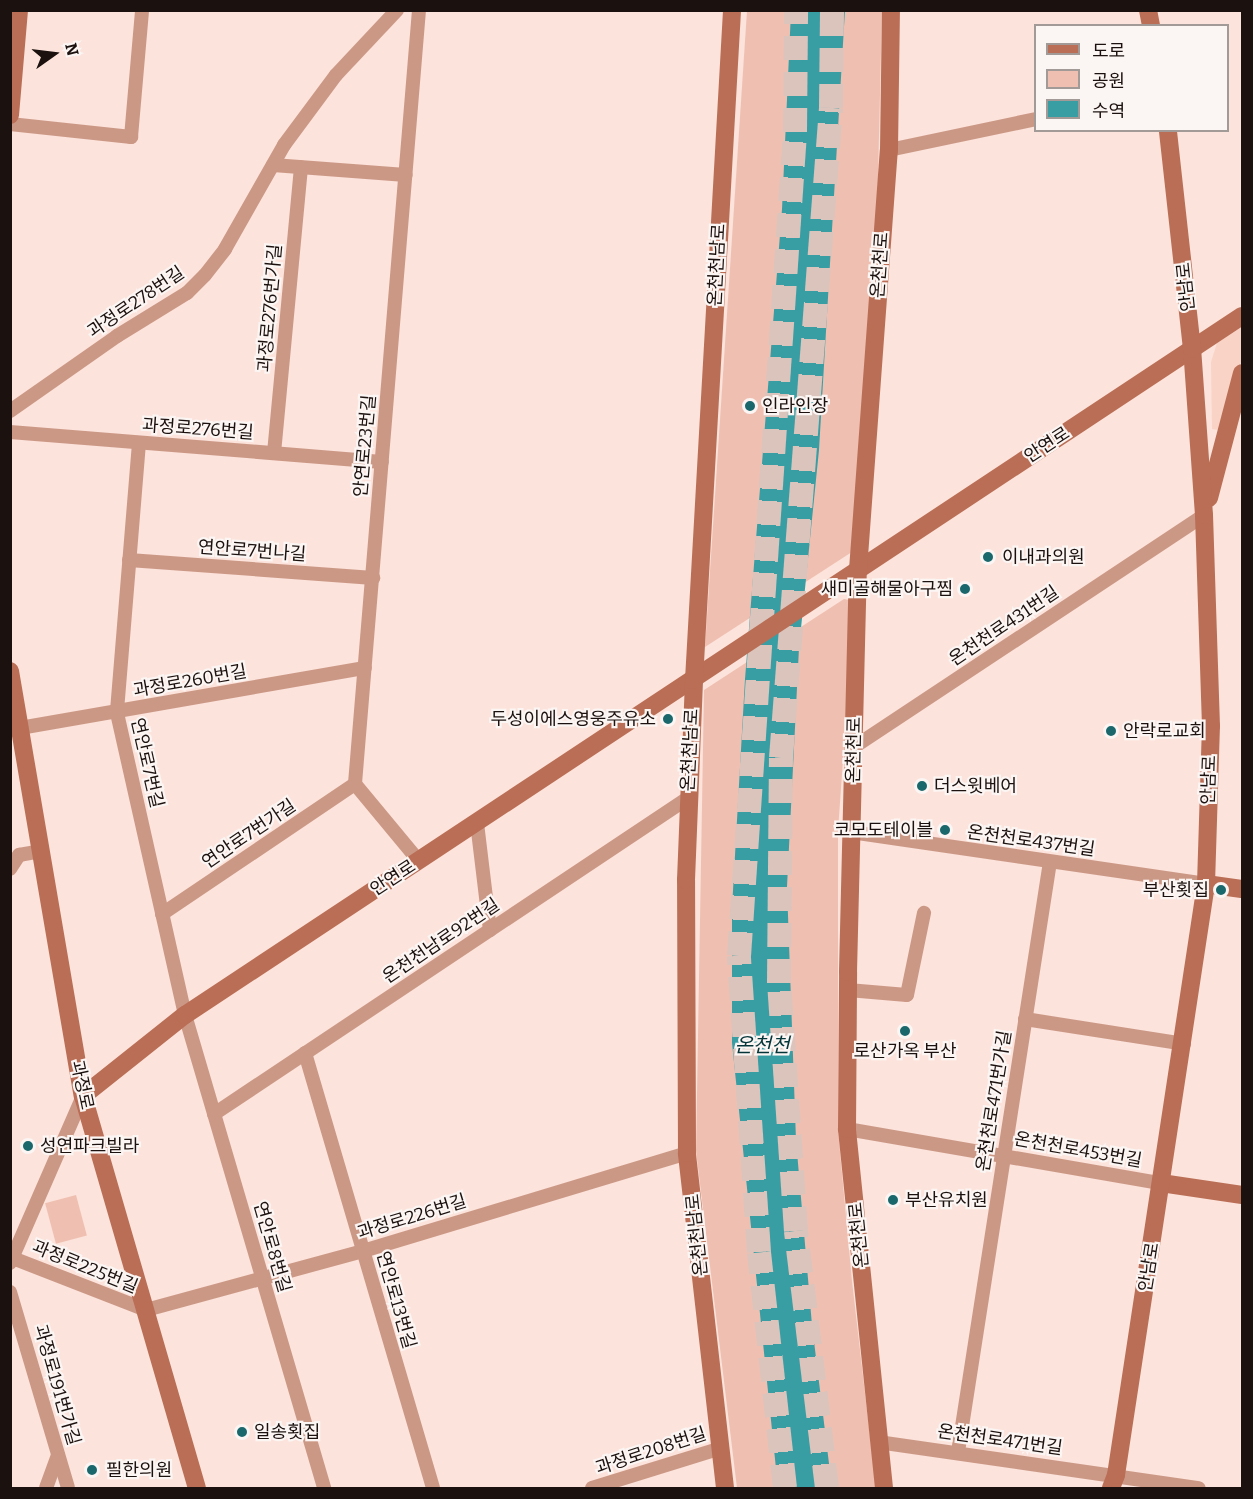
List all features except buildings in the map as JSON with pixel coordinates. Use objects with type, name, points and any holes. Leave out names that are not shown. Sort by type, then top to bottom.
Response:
[{"type":"street","points":[[10,115],[19,10]]},
{"type":"street","points":[[10,124],[131,137],[141,10]]},
{"type":"street","name":"과정로278번길","points":[[10,411],[117,336],[187,293],[206,275],[225,249],[273,165],[336,75],[397,10]]},
{"type":"street","name":"안연로23번길","points":[[356,784],[419,10]]},
{"type":"street","name":"온천천남로","points":[[725,1488],[687,1153],[688,798],[732,10]]},
{"type":"street","name":"온천천로","points":[[884,1488],[847,1129],[855,572],[889,150],[891,10]]},
{"type":"street","points":[[889,150],[1034,119]]},
{"type":"street","name":"안남로","points":[[1113,1482],[1184,1044],[1206,884],[1211,726],[1204,515],[1192,349],[1168,132]]},
{"type":"street","points":[[273,165],[406,175]]},
{"type":"street","name":"과정로276번가길","points":[[274,453],[301,167]]},
{"type":"street","name":"안연로","points":[[83,1096],[184,1015],[711,669],[1242,316]]},
{"type":"street","name":"안남로","points":[[1204,515],[1242,373]]},
{"type":"street","name":"과정로276번길","points":[[10,432],[382,462]]},
{"type":"street","name":"연안로7번길","points":[[139,443],[117,712],[184,1015]]},
{"type":"street","name":"온천천로431번길","points":[[854,747],[1204,515]]},
{"type":"street","name":"연안로7번나길","points":[[129,560],[373,578]]},
{"type":"street","name":"과정로260번길","points":[[20,728],[365,668]]},
{"type":"street","name":"과정로","points":[[10,671],[83,1096],[197,1488]]},
{"type":"street","points":[[356,784],[419,861]]},
{"type":"street","name":"연안로7번가길","points":[[162,914],[356,784]]},
{"type":"street","name":"온천천남로92번길","points":[[214,1114],[688,798]]},
{"type":"street","points":[[477,823],[490,930]]},
{"type":"street","name":"온천천로437번길","points":[[852,832],[1206,884]]},
{"type":"street","points":[[10,869],[19,855],[41,851]]},
{"type":"street","name":"온천천로471번가길","points":[[958,1452],[1050,862]]},
{"type":"street","points":[[1206,884],[1242,889]]},
{"type":"street","points":[[848,990],[907,995],[924,913]]},
{"type":"street","name":"연안로8번길","points":[[184,1015],[324,1488]]},
{"type":"street","points":[[1025,1019],[1184,1044]]},
{"type":"street","name":"연안로13번길","points":[[305,1053],[433,1488]]},
{"type":"street","points":[[11,1259],[83,1096]]},
{"type":"street","name":"온천천로453번길","points":[[847,1129],[1161,1183]]},
{"type":"street","name":"과정로226번길","points":[[146,1310],[363,1251],[687,1153]]},
{"type":"street","points":[[1161,1183],[1242,1195]]},
{"type":"street","name":"과정로225번길","points":[[11,1259],[146,1310]]},
{"type":"street","name":"과정로191번가길","points":[[10,1292],[68,1488]]},
{"type":"street","name":"온천천로471번길","points":[[878,1442],[958,1452],[1113,1482],[1199,1488]]},
{"type":"street","name":"과정로208번길","points":[[592,1488],[721,1448]]},
{"type":"street","points":[[46,1488],[58,1455]]},
{"type":"shaded area","points":[[1242,327],[1242,359],[1219,430],[1212,429],[1211,362],[1217,343]]},
{"type":"green space","points":[[747,11],[882,11],[877,218],[855,550],[705,647]]},
{"type":"green space","points":[[844,599],[849,600],[851,646],[838,831],[838,1130],[852,1281],[876,1488],[737,1488],[696,1151],[704,690]]},
{"type":"green space","points":[[76,1195],[87,1236],[56,1244],[45,1203]]},
{"type":"water","name":"온천천","points":[[845,10],[819,450],[799,648],[787,887],[796,1140],[812,1325],[832,1488],[778,1488],[732,1043],[732,908],[745,679],[782,209],[791,11]]},
{"type":"tunnel","points":[[785,1488],[759,1252],[739,956],[795,132],[796,10]]},
{"type":"tunnel","points":[[827,1488],[796,1231],[779,983],[781,758],[831,108],[832,10]]},
{"type":"place","name":"인라인장","points":[[750,406]]},
{"type":"place","name":"이내과의원","points":[[988,557]]},
{"type":"place","name":"새미골해물아구찜","points":[[965,589]]},
{"type":"place","name":"두성이에스영웅주유소","points":[[668,719]]},
{"type":"place","name":"안락로교회","points":[[1111,731]]},
{"type":"place","name":"더스윗베어","points":[[922,786]]},
{"type":"place","name":"코모도테이블","points":[[945,830]]},
{"type":"place","name":"부산횟집","points":[[1221,890]]},
{"type":"place","name":"로산가옥 부산","points":[[905,1031]]},
{"type":"place","name":"성연파크빌라","points":[[28,1146]]},
{"type":"place","name":"부산유치원","points":[[893,1200]]},
{"type":"place","name":"일송횟집","points":[[242,1432]]},
{"type":"place","name":"필한의원","points":[[92,1470]]}]
